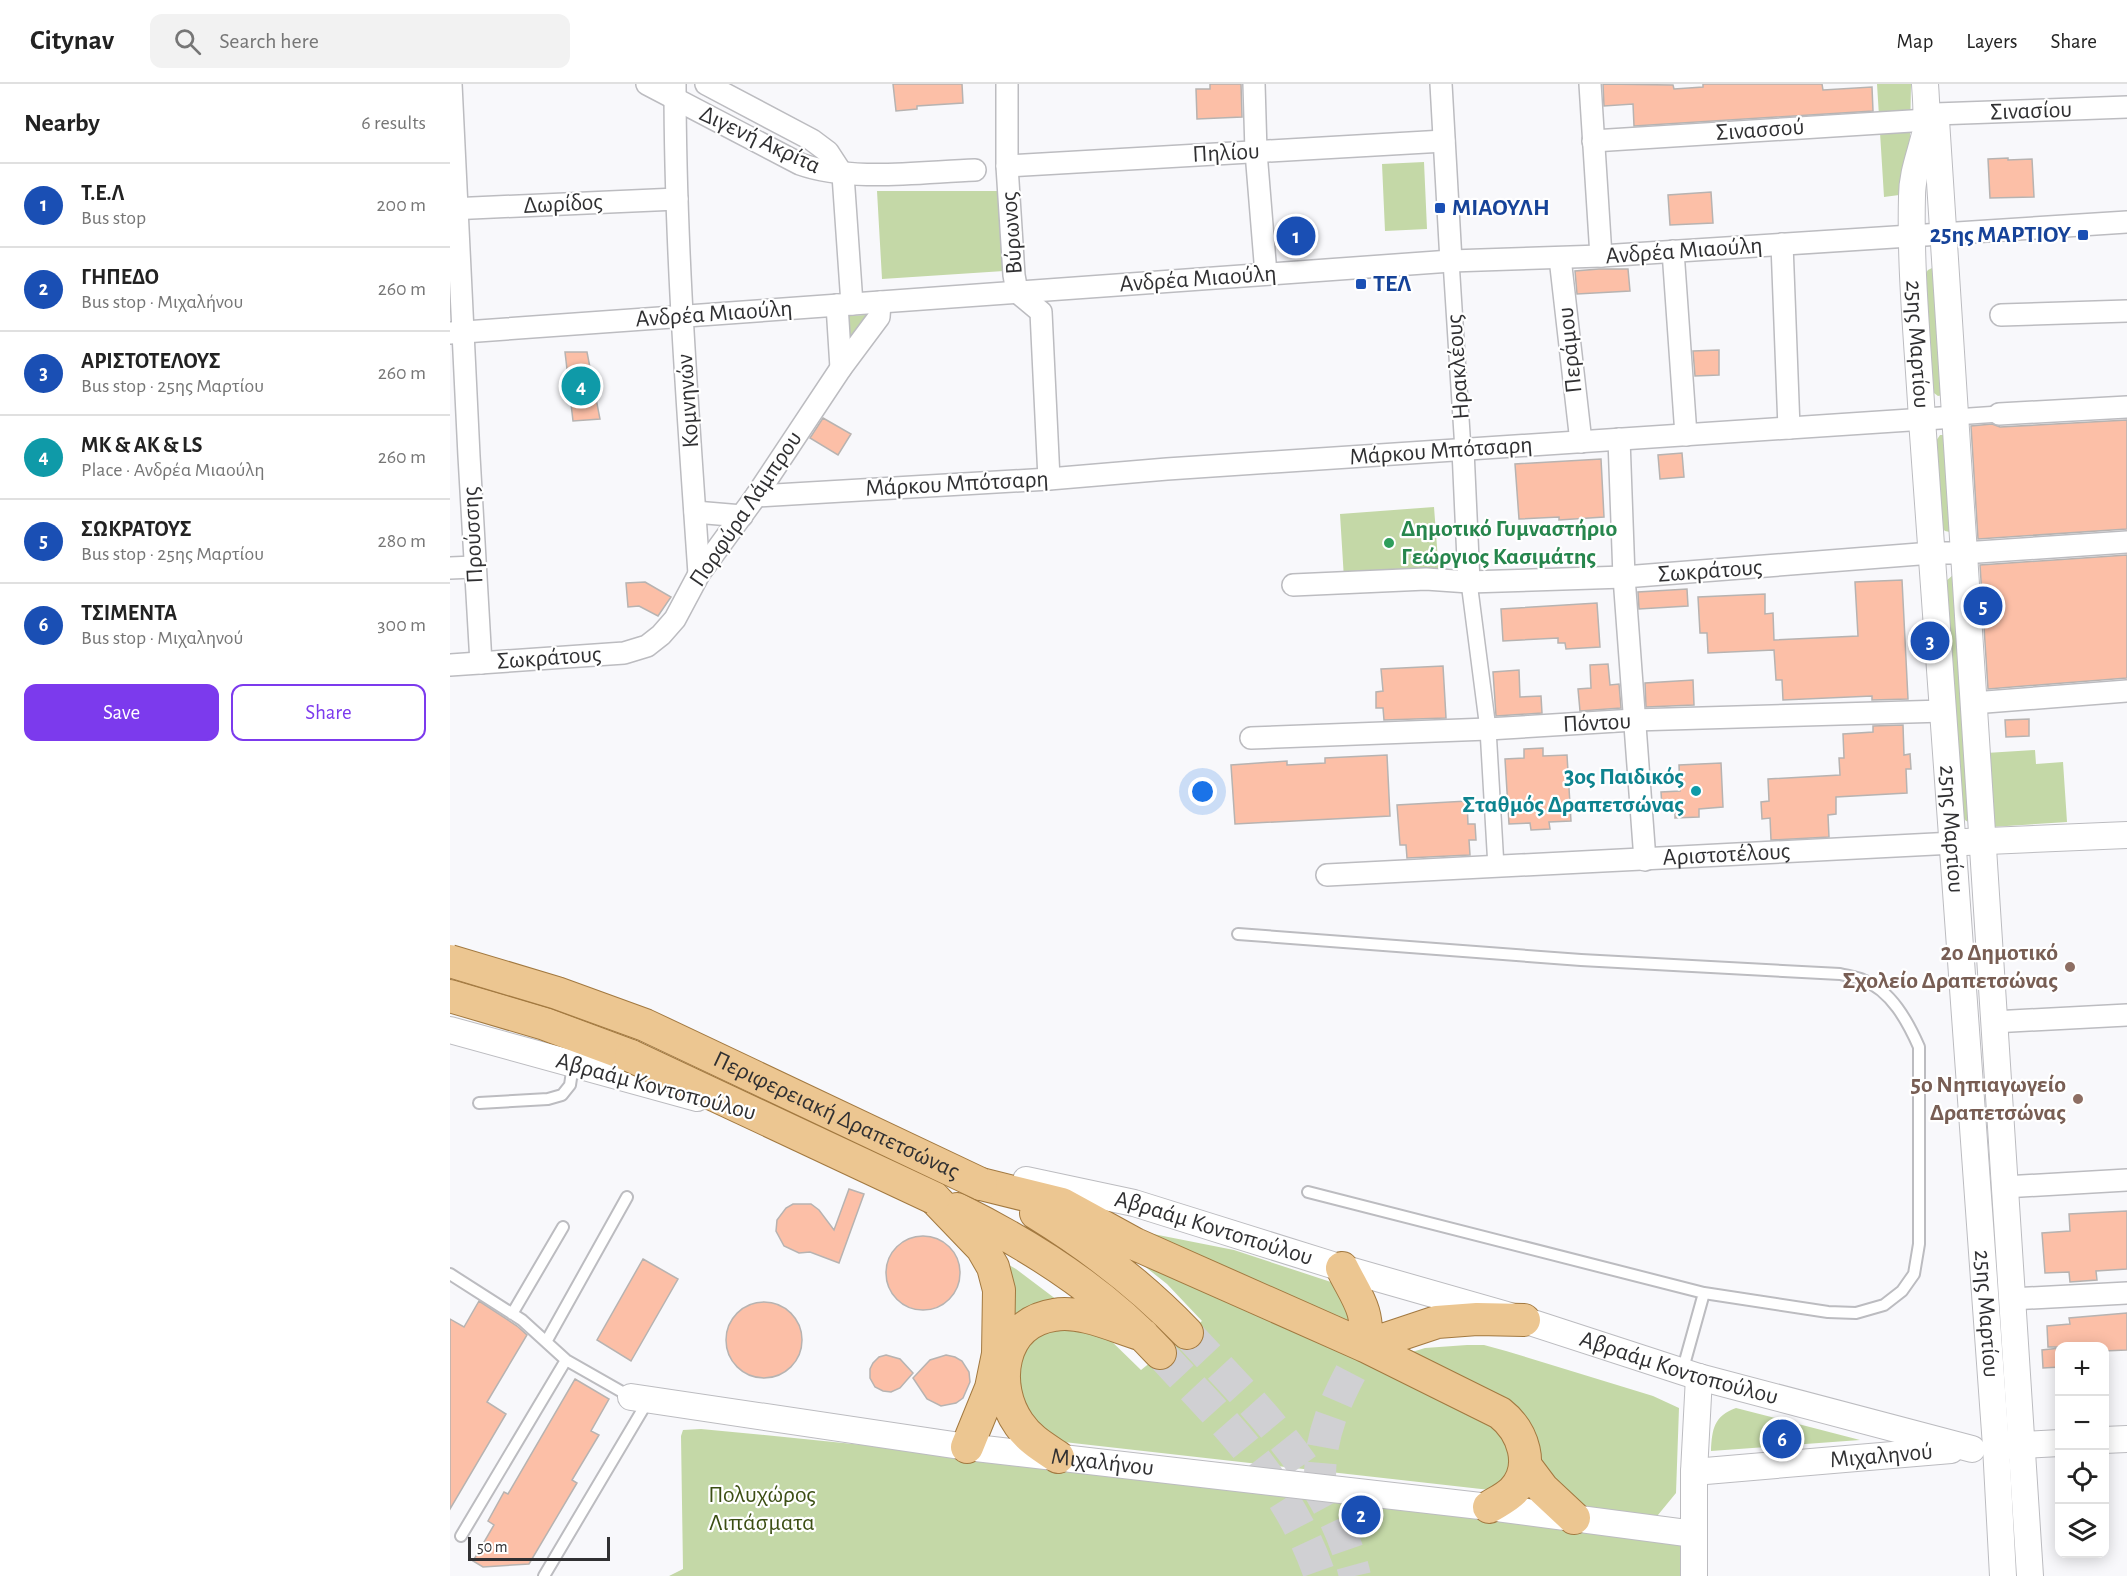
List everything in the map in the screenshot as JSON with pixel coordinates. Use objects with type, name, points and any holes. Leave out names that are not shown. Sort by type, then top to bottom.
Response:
[{"type":"main road","name":"Περιφερειακή Δραπετσώνας","points":[[450,961],[557,993],[645,1025],[981,1184],[1062,1204],[1124,1254]]},
{"type":"main road","name":"Περιφερειακή Δραπετσώνας","points":[[450,996],[545,1024],[631,1056],[934,1198],[1008,1235],[1054,1263],[1092,1291],[1151,1344],[1091,1318],[1070,1314],[1052,1315],[1037,1320],[1020,1333],[1010,1346],[1004,1362],[1003,1384],[1010,1410]]},
{"type":"main road","points":[[934,1198],[978,1242],[997,1278],[1000,1297],[998,1354],[975,1448]]},
{"type":"main road","points":[[1124,1254],[1151,1296],[1187,1333]]},
{"type":"main road","points":[[1124,1254],[1365,1346],[1500,1413],[1519,1433],[1525,1465],[1520,1482],[1512,1492],[1489,1507]]},
{"type":"main road","points":[[1342,1268],[1367,1323],[1365,1346]]},
{"type":"main road","points":[[1365,1346],[1437,1322],[1478,1319],[1524,1320]]},
{"type":"main road","points":[[975,1448],[1001,1428],[1010,1410],[1029,1437],[1058,1457]]},
{"type":"main road","points":[[1525,1465],[1549,1494],[1574,1518]]},
{"type":"street","name":"Διγενή Ακρίτα","points":[[647,84],[675,92],[800,164],[816,170],[843,175]]},
{"type":"street","name":"Διγενή Ακρίτα","points":[[706,84],[812,140],[828,152],[843,175],[845,304]]},
{"type":"street","name":"Βύρωνος","points":[[1007,84],[1008,166],[1014,275],[1017,292],[1041,312],[1049,479]]},
{"type":"street","points":[[1254,84],[1256,152],[1266,274]]},
{"type":"street","points":[[1441,84],[1451,261]]},
{"type":"street","points":[[1590,84],[1601,256]]},
{"type":"street","name":"25ης Μαρτίου","points":[[1925,84],[1931,117],[1943,234],[2011,1299],[1996,1447],[2030,1576]]},
{"type":"street","name":"25ης Μαρτίου","points":[[1934,84],[1931,117],[1914,178],[1912,236],[1922,420],[1996,1447],[2002,1576]]},
{"type":"street","name":"Προύσσης","points":[[451,89],[459,457],[474,567],[481,663]]},
{"type":"street","name":"Κομνηνών","points":[[675,92],[682,316],[699,574]]},
{"type":"street","name":"Σινασίου","points":[[1931,117],[2127,107]]},
{"type":"street","name":"Σινασσού","points":[[1593,141],[1931,117]]},
{"type":"street","name":"Πηλίου","points":[[1008,166],[1444,141]]},
{"type":"street","points":[[843,175],[975,170]]},
{"type":"street","name":"Δωρίδος","points":[[453,209],[677,199]]},
{"type":"street","name":"Ανδρέα Μιαούλη","points":[[456,332],[1451,261],[1601,256],[2127,222]]},
{"type":"street","points":[[1782,244],[1789,428]]},
{"type":"street","points":[[1673,251],[1686,435]]},
{"type":"street","name":"Περάμου","points":[[1560,258],[1581,442]]},
{"type":"street","name":"Ηρακλέους","points":[[1451,261],[1469,582]]},
{"type":"street","name":"Πορφύρα Λάμπρου","points":[[647,646],[675,619],[699,574],[742,516],[841,368],[879,317],[880,302]]},
{"type":"street","points":[[841,368],[845,304]]},
{"type":"street","points":[[2001,315],[2127,311]]},
{"type":"street","name":"Μάρκου Μπότσαρη","points":[[756,496],[1049,479],[1167,469],[2127,407]]},
{"type":"street","points":[[1618,440],[1624,577],[1645,860]]},
{"type":"street","points":[[695,512],[742,516]]},
{"type":"street","name":"Σωκράτους","points":[[1293,585],[1426,579],[1469,582],[1624,577],[1932,553],[2127,542]]},
{"type":"street","points":[[450,568],[474,567]]},
{"type":"street","points":[[1469,582],[1488,729],[1496,867]]},
{"type":"street","name":"Σωκράτους","points":[[450,665],[624,653],[647,646]]},
{"type":"street","points":[[1973,703],[2127,691]]},
{"type":"street","name":"Πόντου","points":[[1251,738],[1488,729],[1634,720],[1944,711]]},
{"type":"street","name":"Αριστοτέλους","points":[[1327,875],[2127,835]]},
{"type":"street","points":[[1993,1022],[2127,1015]]},
{"type":"street","name":"Αβραάμ Κοντοπούλου","points":[[450,1030],[881,1148],[1134,1203],[1342,1268],[1524,1320],[1690,1375],[1996,1447],[2055,1443]]},
{"type":"street","points":[[2004,1187],[2127,1180]]},
{"type":"street","points":[[2011,1299],[2127,1293]]},
{"type":"street","points":[[1690,1375],[1694,1473],[1694,1576]]},
{"type":"street","name":"Μιχαλήνου","points":[[640,1398],[975,1448],[1574,1518]]},
{"type":"street","points":[[2109,1440],[2127,1438]]},
{"type":"street","name":"Μιχαληνού","points":[[1694,1473],[1996,1447]]},
{"type":"street","points":[[1574,1518],[1694,1534]]},
{"type":"lane","points":[[1238,934],[1581,960],[1840,974],[1866,980],[1888,996],[1907,1019],[1919,1047],[1919,1244],[1914,1274],[1902,1291],[1884,1305],[1856,1313],[1828,1312],[1704,1293],[1308,1191]]},
{"type":"lane","points":[[479,1103],[548,1099],[562,1095],[570,1085],[573,1064]]},
{"type":"lane","points":[[546,1342],[627,1197]]},
{"type":"lane","points":[[512,1314],[563,1227]]},
{"type":"lane","points":[[450,1274],[533,1329],[566,1360],[640,1398],[544,1576]]},
{"type":"lane","points":[[1690,1375],[1704,1293]]},
{"type":"lane","points":[[461,1536],[566,1360]]},
{"type":"green space","points":[[1877,84],[1911,84],[1910,138],[1899,195],[1884,197]]},
{"type":"green space","points":[[1424,162],[1427,229],[1385,231],[1382,164]]},
{"type":"green space","points":[[877,191],[1000,191],[1004,271],[882,279]]},
{"type":"green space","points":[[1932,268],[1938,269],[1943,395],[1938,396],[1932,389],[1925,274]]},
{"type":"green space","points":[[868,315],[852,340],[849,339],[847,316]]},
{"type":"green space","points":[[1940,435],[1945,435],[1950,532],[1942,528],[1936,441]]},
{"type":"green space","name":"Δημοτικό Γυμναστήριο Γεώργιος Κασιμάτης","points":[[1434,507],[1439,573],[1344,579],[1340,514]]},
{"type":"green space","points":[[1953,575],[1971,822],[1966,821],[1963,817],[1946,581]]},
{"type":"green space","points":[[2035,750],[2036,764],[2063,762],[2067,822],[1991,827],[1986,753]]},
{"type":"green space","points":[[1143,1232],[1234,1250],[1340,1285],[1352,1326]]},
{"type":"green space","points":[[1129,1254],[1479,1410],[1515,1441],[1508,1479],[1490,1490],[1055,1441],[1021,1409],[1019,1358],[1027,1345],[1050,1325],[1102,1332],[1141,1370],[1202,1321],[1167,1284]]},
{"type":"green space","points":[[993,1256],[1016,1269],[1069,1309],[1012,1320]]},
{"type":"green space","points":[[1484,1345],[1506,1351],[1653,1396],[1679,1408],[1676,1493],[1653,1521],[1586,1513],[1531,1453],[1409,1353],[1425,1348]]},
{"type":"green space","points":[[1736,1408],[1860,1440],[1711,1451],[1716,1424],[1723,1415]]},
{"type":"green space","name":"Πολυχώρος Λιπάσματα","points":[[701,1429],[1069,1467],[1681,1540],[1681,1576],[669,1576],[683,1569],[681,1436],[683,1430]]},
{"type":"building","points":[[893,84],[962,84],[963,103],[917,106],[917,109],[896,111]]},
{"type":"building","points":[[1210,84],[1241,84],[1242,117],[1197,119],[1196,89],[1210,89]]},
{"type":"building","points":[[1603,84],[1673,85],[1674,89],[1703,87],[1703,84],[1822,84],[1823,90],[1872,87],[1873,111],[1634,126],[1633,104],[1604,106]]},
{"type":"building","points":[[2008,158],[2008,160],[2032,159],[2034,197],[1990,198],[1988,159]]},
{"type":"building","points":[[1711,192],[1713,223],[1670,225],[1668,195]]},
{"type":"building","points":[[1628,269],[1630,291],[1577,294],[1575,271]]},
{"type":"building","points":[[1719,350],[1719,375],[1695,376],[1693,351]]},
{"type":"building","points":[[565,352],[587,352],[600,419],[573,421]]},
{"type":"building","points":[[823,418],[851,434],[838,455],[810,438]]},
{"type":"building","points":[[2127,420],[2127,529],[1978,539],[1971,426],[1992,424],[2000,427]]},
{"type":"building","points":[[1682,453],[1684,477],[1660,479],[1658,455]]},
{"type":"building","points":[[1601,459],[1604,517],[1559,520],[1559,517],[1519,519],[1515,464]]},
{"type":"building","points":[[2127,555],[2127,678],[1988,689],[1980,565]]},
{"type":"building","points":[[1902,580],[1908,699],[1872,700],[1872,696],[1783,700],[1782,680],[1776,680],[1774,650],[1708,653],[1707,633],[1700,633],[1698,597],[1765,594],[1765,614],[1773,613],[1774,640],[1858,636],[1855,582]]},
{"type":"building","points":[[645,582],[671,597],[658,616],[639,606],[628,607],[626,583]]},
{"type":"building","points":[[1687,589],[1688,606],[1639,609],[1638,592]]},
{"type":"building","points":[[1597,603],[1600,647],[1566,649],[1565,643],[1558,643],[1558,638],[1503,641],[1501,609]]},
{"type":"building","points":[[1608,664],[1610,685],[1619,684],[1621,708],[1580,711],[1578,689],[1591,688],[1590,665]]},
{"type":"building","points":[[1443,666],[1446,718],[1384,720],[1383,708],[1376,708],[1376,692],[1383,691],[1381,669]]},
{"type":"building","points":[[1519,670],[1520,697],[1541,696],[1542,713],[1496,716],[1493,672]]},
{"type":"building","points":[[1693,680],[1694,705],[1646,707],[1645,683]]},
{"type":"building","points":[[2029,719],[2029,736],[2006,737],[2005,720]]},
{"type":"building","points":[[1903,725],[1904,755],[1910,754],[1911,769],[1906,769],[1907,793],[1836,797],[1836,814],[1828,815],[1829,837],[1771,840],[1770,818],[1762,819],[1761,802],[1769,801],[1768,779],[1840,775],[1839,758],[1844,758],[1843,734],[1873,732],[1873,726]]},
{"type":"building","points":[[1543,748],[1543,756],[1567,755],[1571,821],[1549,822],[1550,829],[1531,830],[1530,823],[1509,824],[1505,759],[1524,758],[1524,749]]},
{"type":"building","points":[[1387,755],[1390,816],[1235,824],[1231,765],[1287,761],[1287,765],[1325,763],[1325,758]]},
{"type":"building","name":"3ος Παιδικός Σταθμός Δραπετσώνας","points":[[1721,763],[1723,807],[1699,809],[1699,817],[1675,818],[1675,807],[1662,807],[1661,792],[1680,791],[1679,765]]},
{"type":"building","points":[[1467,801],[1468,824],[1475,824],[1476,840],[1469,840],[1470,855],[1407,858],[1406,845],[1400,845],[1397,805]]},
{"type":"building","points":[[849,1189],[864,1194],[839,1263],[810,1252],[799,1253],[784,1246],[776,1231],[777,1220],[786,1208],[793,1204],[811,1204],[819,1210],[834,1230]]},
{"type":"building","points":[[2127,1211],[2127,1269],[2096,1271],[2097,1280],[2070,1282],[2069,1272],[2045,1273],[2042,1233],[2070,1231],[2069,1214]]},
{"type":"building","points":[[923,1236],[944,1242],[954,1252],[960,1273],[954,1294],[944,1304],[923,1310],[902,1304],[892,1294],[886,1273],[892,1252],[902,1242]]},
{"type":"building","points":[[643,1259],[678,1279],[631,1361],[597,1340]]},
{"type":"building","points":[[479,1301],[527,1335],[487,1402],[506,1414],[450,1509],[450,1319],[464,1327]]},
{"type":"building","points":[[764,1302],[778,1305],[791,1313],[799,1326],[802,1340],[799,1354],[791,1367],[778,1375],[764,1378],[750,1375],[737,1367],[729,1354],[726,1340],[729,1326],[737,1313],[750,1305]]},
{"type":"building","points":[[2127,1313],[2127,1350],[2109,1351],[2109,1342],[2055,1342],[2055,1347],[2048,1347],[2047,1326],[2070,1324],[2069,1318]]},
{"type":"building","points":[[2055,1349],[2055,1367],[2043,1368],[2042,1350]]},
{"type":"building","points":[[886,1355],[900,1359],[913,1373],[900,1388],[891,1392],[875,1387],[870,1378],[873,1363],[879,1357]]},
{"type":"building","points":[[946,1355],[962,1361],[969,1372],[970,1382],[963,1398],[956,1403],[941,1406],[927,1399],[913,1378],[930,1360]]},
{"type":"building","points":[[575,1379],[609,1399],[591,1431],[599,1435],[572,1480],[577,1483],[529,1564],[483,1567],[473,1561],[494,1525],[488,1521],[504,1492],[508,1494]]},
{"type":"tunnel","points":[[1187,1333],[1263,1415],[1309,1475],[1328,1506],[1344,1540],[1355,1576]]},
{"type":"tunnel","points":[[1321,1495],[1320,1474],[1325,1435],[1338,1399],[1365,1346]]},
{"type":"tunnel","points":[[1160,1353],[1231,1430],[1272,1483],[1291,1511],[1307,1542],[1320,1576]]},
{"type":"place","name":"ΜΙΑΟΥΛΗ","points":[[1440,208]]},
{"type":"place","name":"25ης ΜΑΡΤΙΟΥ","points":[[2083,235]]},
{"type":"place","name":"Τ.Ε.Λ","points":[[1296,236]]},
{"type":"place","name":"ΤΕΛ","points":[[1361,284]]},
{"type":"place","name":"MK & AK & LS","points":[[581,386]]},
{"type":"place","name":"Δημοτικό Γυμναστήριο Γεώργιος Κασιμάτης","points":[[1389,543]]},
{"type":"place","name":"ΣΩΚΡΑΤΟΥΣ","points":[[1983,606]]},
{"type":"place","name":"ΑΡΙΣΤΟΤΕΛΟΥΣ","points":[[1930,641]]},
{"type":"place","name":"3ος Παιδικός Σταθμός Δραπετσώνας","points":[[1696,791]]},
{"type":"place","name":"2ο Δημοτικό Σχολείο Δραπετσώνας","points":[[2070,967]]},
{"type":"place","name":"5ο Νηπιαγωγείο Δραπετσώνας","points":[[2078,1099]]},
{"type":"place","name":"ΤΣΙΜΕΝΤΑ","points":[[1782,1439]]},
{"type":"place","name":"ΓΗΠΕΔΟ","points":[[1361,1515]]}]
